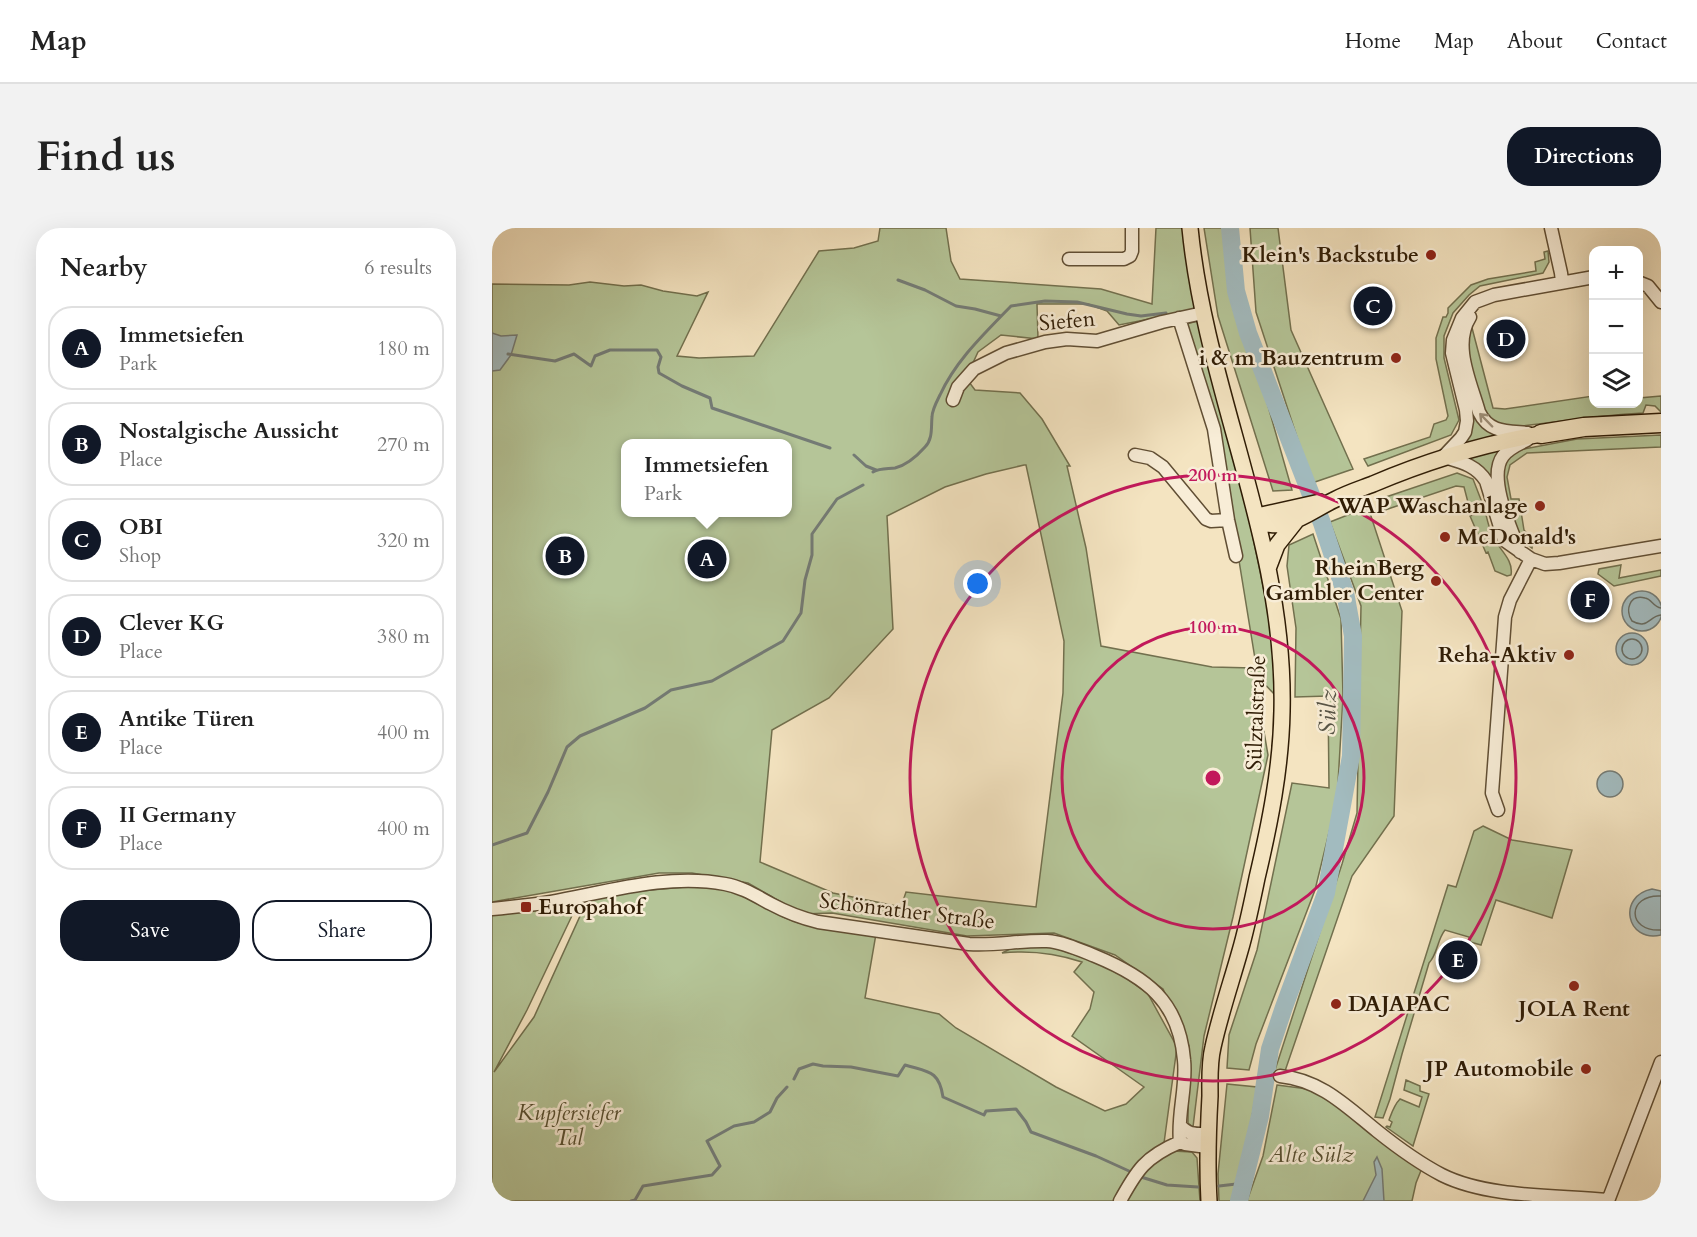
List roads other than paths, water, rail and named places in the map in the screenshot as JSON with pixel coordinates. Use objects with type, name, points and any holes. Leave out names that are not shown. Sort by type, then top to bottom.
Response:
[{"type":"highway","points":[[1541,434],[1584,427],[1661,423]]},
{"type":"main road","name":"Sülztalstraße","points":[[1190,228],[1203,313],[1269,566],[1282,667],[1282,722],[1270,819],[1246,925],[1212,1048],[1208,1141],[1209,1195]]},
{"type":"main road","points":[[1257,518],[1264,524],[1276,525],[1294,514],[1443,457],[1516,438],[1541,434]]},
{"type":"main road","points":[[1269,566],[1277,545],[1294,514]]},
{"type":"street","points":[[1069,259],[1124,259],[1130,256],[1132,251],[1132,228]]},
{"type":"street","points":[[1551,228],[1562,282]]},
{"type":"street","points":[[1589,278],[1486,298],[1475,302],[1461,318],[1453,340],[1452,352],[1467,421],[1465,432],[1443,457],[1465,463],[1482,474],[1504,540],[1526,556],[1545,564],[1661,546]]},
{"type":"street","points":[[1643,284],[1648,286],[1661,302]]},
{"type":"street","points":[[1486,298],[1467,320],[1462,341],[1462,352],[1479,412],[1483,420],[1501,431],[1541,434]]},
{"type":"street","name":"Siefen","points":[[953,400],[958,387],[974,369],[1006,353],[1067,339],[1097,341],[1203,313]]},
{"type":"street","points":[[1179,318],[1214,429],[1236,556]]},
{"type":"street","points":[[1498,810],[1492,793],[1505,617],[1526,556],[1507,518],[1497,479],[1498,467],[1503,456],[1511,448],[1541,434]]},
{"type":"street","points":[[1135,455],[1150,458],[1163,466],[1206,519],[1228,520]]},
{"type":"street","name":"Schönrather Straße","points":[[492,909],[550,902],[639,885],[665,882],[708,882],[739,888],[785,911],[818,922],[975,944],[1049,941],[1066,945],[1112,963],[1132,974],[1158,993],[1166,1005],[1181,1037],[1184,1058],[1180,1142]]},
{"type":"street","points":[[1280,1076],[1304,1081],[1330,1093],[1448,1182],[1496,1191],[1608,1201],[1661,1062]]},
{"type":"street","points":[[1180,1125],[1189,1133],[1208,1141]]},
{"type":"street","points":[[1120,1201],[1137,1171],[1158,1152],[1180,1142],[1185,1144],[1208,1141]]},
{"type":"water","points":[[492,333],[501,336],[517,335],[511,355],[500,370],[492,371]]},
{"type":"water","points":[[1642,591],[1656,597],[1662,611],[1656,625],[1642,631],[1628,625],[1622,611],[1628,597]]},
{"type":"water","points":[[1632,633],[1644,637],[1648,649],[1644,661],[1632,665],[1620,661],[1616,649],[1620,637]]},
{"type":"water","points":[[1610,771],[1619,775],[1623,784],[1619,793],[1610,797],[1601,793],[1597,784],[1601,775]]},
{"type":"water","points":[[1652,889],[1661,891],[1661,935],[1649,936],[1634,926],[1630,918],[1630,909],[1634,900],[1641,893]]},
{"type":"water","points":[[1377,1157],[1382,1169],[1384,1201],[1363,1201],[1376,1175],[1374,1162]]},
{"type":"waterway","name":"Sülz","points":[[1230,228],[1236,291],[1248,333],[1322,523],[1345,592],[1353,636],[1351,756],[1326,893],[1270,1049],[1260,1116],[1239,1201]]},
{"type":"waterway","points":[[898,280],[925,290],[956,306],[1001,316]]},
{"type":"waterway","points":[[873,472],[904,465],[928,444],[932,414],[954,370],[972,347],[1011,306],[1045,301],[1077,302],[1141,316],[1166,313]]},
{"type":"waterway","points":[[508,354],[555,361],[574,354],[591,366],[595,356],[610,350],[657,350],[661,357],[659,373],[710,398],[712,408],[830,448]]},
{"type":"waterway","points":[[854,455],[866,466],[876,470]]},
{"type":"waterway","points":[[492,845],[527,833],[567,747],[580,736],[645,708],[671,690],[712,681],[783,641],[801,613],[805,580],[812,555],[812,534],[837,499],[863,485]]},
{"type":"waterway","points":[[794,1079],[799,1069],[813,1064],[851,1067],[898,1076],[905,1065],[926,1071],[935,1077],[939,1082],[943,1097],[984,1115],[986,1111],[1016,1109],[1031,1132],[1129,1171]]},
{"type":"waterway","points":[[631,1201],[635,1200],[643,1186],[712,1175],[720,1166],[707,1141],[734,1126],[754,1122],[770,1112],[777,1098],[787,1087]]},
{"type":"waterway","points":[[1141,1177],[1167,1185],[1198,1187]]},
{"type":"waterway","points":[[1219,1186],[1245,1183]]},
{"type":"place","name":"Klein's Backstube","points":[[1431,255]]},
{"type":"place","name":"OBI","points":[[1373,306]]},
{"type":"place","name":"Clever KG","points":[[1506,339]]},
{"type":"place","name":"i & m Bauzentrum","points":[[1396,358]]},
{"type":"place","name":"WAP Waschanlage","points":[[1540,506]]},
{"type":"place","name":"McDonald's","points":[[1445,537]]},
{"type":"place","name":"Nostalgische Aussicht","points":[[565,556]]},
{"type":"place","name":"Immetsiefen","points":[[707,559]]},
{"type":"place","name":"RheinBerg Gambler Center","points":[[1436,581]]},
{"type":"place","name":"II Germany","points":[[1590,600]]},
{"type":"place","name":"Reha-Aktiv","points":[[1569,655]]},
{"type":"place","name":"Europahof","points":[[526,907]]},
{"type":"place","name":"Antike Türen","points":[[1458,960]]},
{"type":"place","name":"JOLA Rent","points":[[1574,986]]},
{"type":"place","name":"DAJAPAC","points":[[1336,1004]]},
{"type":"place","name":"JP Automobile","points":[[1586,1069]]},
{"type":"park label","name":"Kupfersiefer Tal","points":[[569,1126]]},
{"type":"park label","name":"Alte Sülz","points":[[1311,1155]]}]
